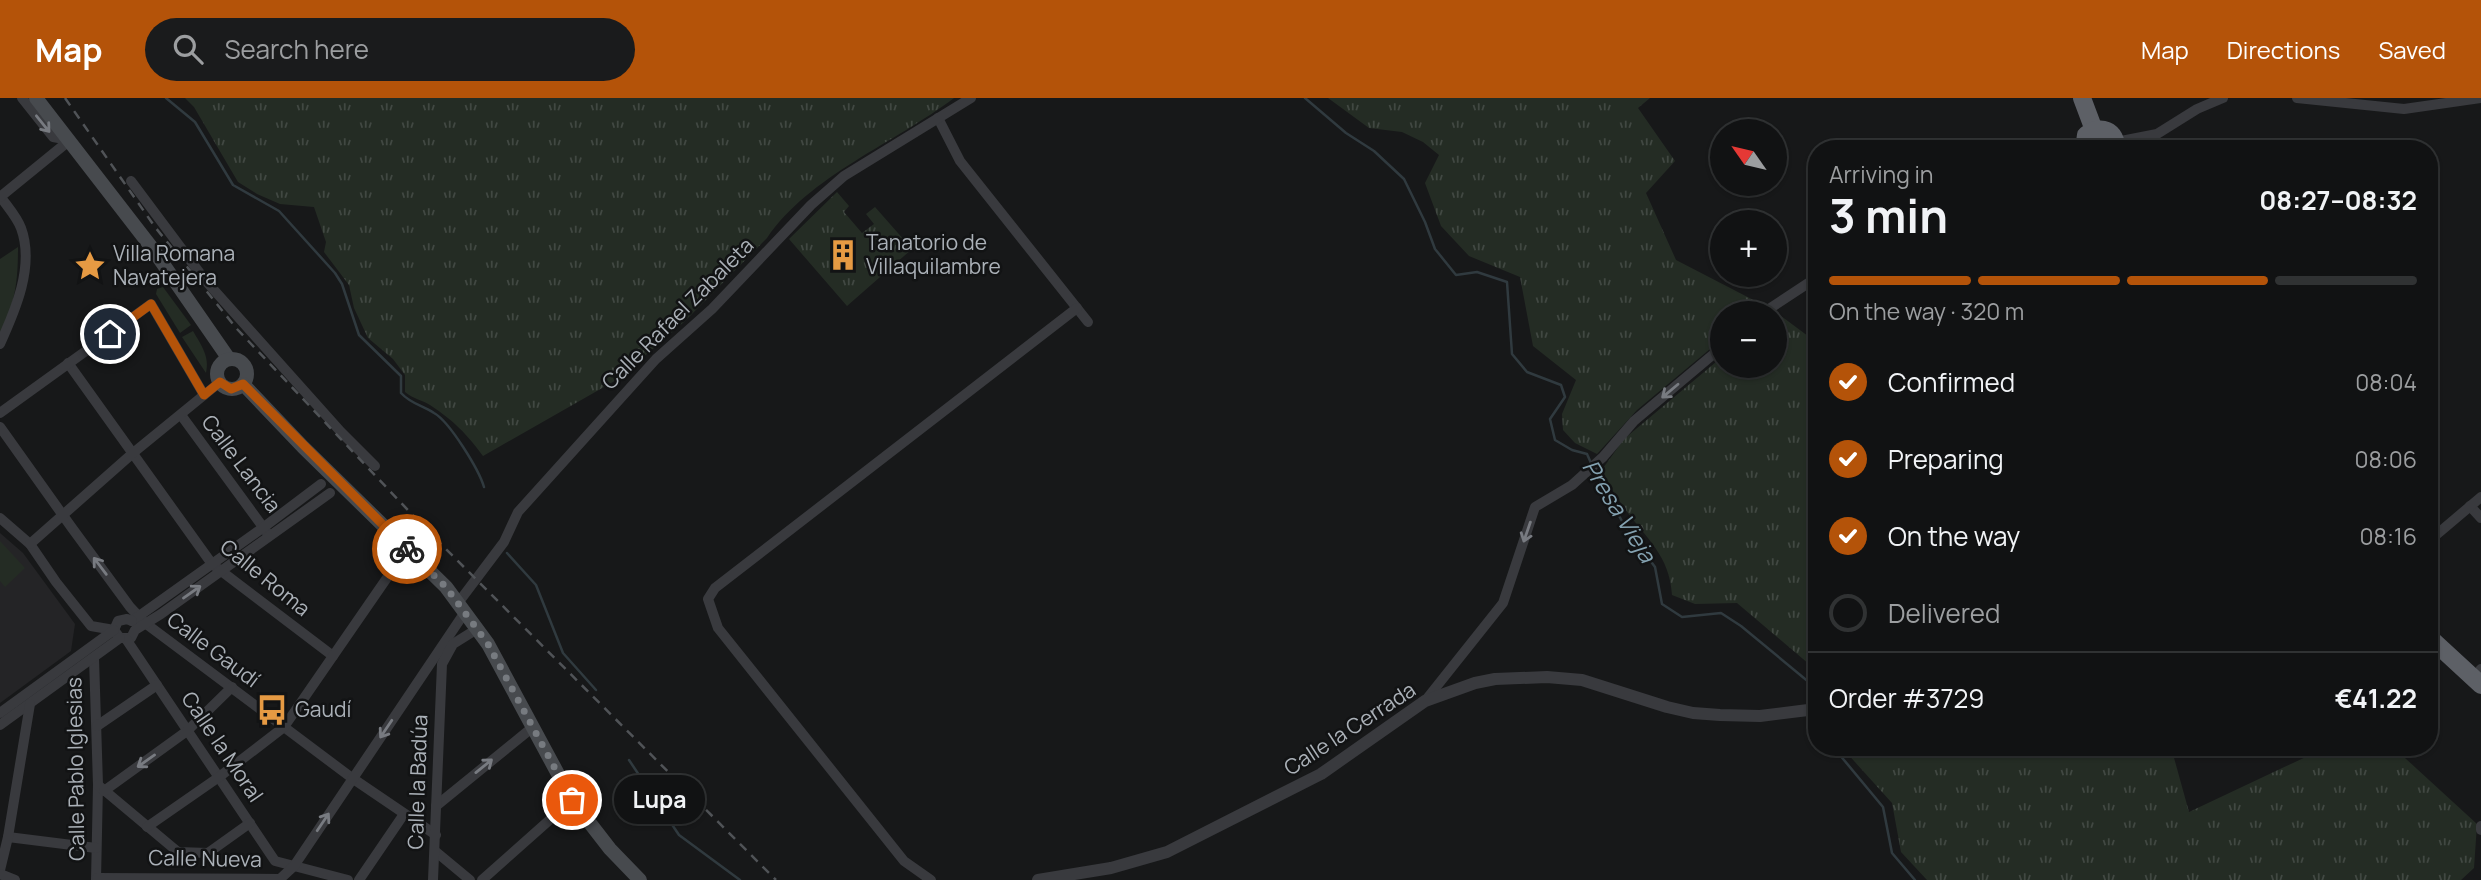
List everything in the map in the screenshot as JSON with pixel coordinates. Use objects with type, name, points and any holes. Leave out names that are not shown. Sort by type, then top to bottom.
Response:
[{"type":"highway","points":[[2082,98],[2094,130]]},
{"type":"highway","points":[[2084,140],[2094,130],[2107,131],[2112,140]]},
{"type":"highway","points":[[2438,643],[2481,674]]},
{"type":"main road","points":[[36,98],[152,248],[229,359]]},
{"type":"main road","points":[[229,359],[238,359],[246,366],[248,375],[243,384],[231,389],[220,382],[217,376],[219,367],[229,359]]},
{"type":"main road","points":[[243,384],[303,447],[446,587],[477,629],[572,800],[610,849],[640,880]]},
{"type":"street","points":[[22,98],[53,137],[70,140]]},
{"type":"street","name":"Calle Rafael Zabaleta","points":[[352,778],[442,646],[462,607],[504,542],[518,512],[656,359],[712,309],[811,205],[844,176],[971,98]]},
{"type":"street","points":[[2136,140],[2157,134],[2197,109],[2223,98]]},
{"type":"street","points":[[2297,98],[2404,109],[2481,98]]},
{"type":"street","points":[[938,118],[960,161],[1088,322]]},
{"type":"street","points":[[0,344],[16,309],[26,255],[21,227],[0,197],[70,140]]},
{"type":"street","points":[[131,181],[205,280],[341,432],[375,466]]},
{"type":"street","points":[[1781,301],[1808,283]]},
{"type":"street","points":[[0,413],[151,304],[204,395]]},
{"type":"street","points":[[931,880],[904,862],[718,628],[710,612],[708,600],[715,589],[1077,309]]},
{"type":"street","points":[[1425,701],[1503,603],[1535,507],[1572,485],[1593,467],[1634,421],[1710,357]]},
{"type":"street","name":"Calle Roma","points":[[68,363],[217,568],[333,656]]},
{"type":"street","points":[[30,544],[133,453],[220,382]]},
{"type":"street","name":"Calle Lancia","points":[[181,415],[267,532]]},
{"type":"street","name":"Calle Gaudí","points":[[0,427],[138,623],[232,687],[352,778],[436,835]]},
{"type":"street","points":[[267,532],[321,484]]},
{"type":"street","points":[[0,518],[30,544],[56,582],[92,626],[131,638],[138,623],[267,532],[331,493]]},
{"type":"street","points":[[2438,533],[2481,497]]},
{"type":"street","points":[[2470,506],[2481,518]]},
{"type":"street","points":[[147,827],[284,727],[400,559]]},
{"type":"street","points":[[120,636],[118,621],[127,619],[138,623]]},
{"type":"street","name":"Calle Pablo Iglesias","points":[[92,626],[101,788],[96,848],[97,879]]},
{"type":"street","points":[[442,664],[453,644],[477,629]]},
{"type":"street","points":[[0,713],[120,636]]},
{"type":"street","name":"Calle la Moral","points":[[120,636],[157,685],[275,861],[294,866]]},
{"type":"street","name":"Calle la Badúa","points":[[433,880],[442,646]]},
{"type":"street","points":[[0,725],[92,654]]},
{"type":"street","name":"Calle la Badúa","points":[[422,675],[441,686]]},
{"type":"street","name":"Calle la Cerrada","points":[[1038,880],[1121,866],[1167,852],[1321,774],[1425,701],[1475,683],[1495,679],[1547,677],[1582,680],[1693,713],[1760,716],[1808,710]]},
{"type":"street","points":[[97,726],[157,685]]},
{"type":"street","points":[[232,687],[187,732],[101,788],[178,852],[208,853],[250,824]]},
{"type":"street","points":[[15,880],[0,872],[30,704]]},
{"type":"street","points":[[436,806],[533,727]]},
{"type":"street","name":"Calle Nueva","points":[[97,879],[280,879],[294,866],[352,778]]},
{"type":"street","points":[[482,880],[572,800]]},
{"type":"street","points":[[359,880],[404,814]]},
{"type":"street","points":[[8,837],[96,848]]},
{"type":"street","points":[[435,851],[470,880]]},
{"type":"street","points":[[294,866],[348,880]]},
{"type":"shaded area","points":[[0,533],[23,553],[75,624],[71,651],[0,703]]},
{"type":"green space","points":[[185,98],[954,98],[829,178],[806,196],[684,322],[618,379],[483,456],[446,416],[405,392],[405,375],[393,359],[368,338],[354,308],[349,285],[324,252],[326,242],[314,207],[280,204],[238,182],[194,107]]},
{"type":"green space","points":[[1328,98],[1650,98],[1638,108],[1675,161],[1646,193],[1676,260],[1710,278],[1710,287],[1728,287],[1755,301],[1710,301],[1710,349],[1637,410],[1597,454],[1575,443],[1563,430],[1562,414],[1576,380],[1533,346],[1520,277],[1469,256],[1441,226],[1425,183],[1439,155],[1423,142],[1402,132],[1369,128]]},
{"type":"green space","points":[[837,192],[849,206],[844,212],[862,233],[874,224],[866,214],[875,207],[912,249],[847,306],[789,239]]},
{"type":"green space","points":[[18,247],[15,292],[0,335],[0,259]]},
{"type":"green space","points":[[163,287],[191,325],[180,333],[156,294],[157,289]]},
{"type":"green space","points":[[1787,320],[1808,336],[1808,663],[1737,603],[1695,604],[1672,595],[1662,558],[1601,471],[1624,439],[1710,367],[1710,378],[1787,378]]},
{"type":"green space","points":[[193,331],[206,356],[206,373],[182,337]]},
{"type":"green space","points":[[0,541],[25,568],[5,587],[0,581]]},
{"type":"green space","points":[[1850,756],[2173,756],[2189,812],[2308,756],[2403,756],[2477,824],[2474,868],[2461,880],[1927,880],[1901,852],[1892,803]]},
{"type":"waterway","points":[[166,98],[195,122],[233,185],[279,211],[335,273],[342,284],[359,335],[401,376],[401,393],[434,413],[448,426],[470,458],[484,487]]},
{"type":"waterway","name":"Presa Vieja","points":[[1305,98],[1346,133],[1374,151],[1404,179],[1435,249],[1456,275],[1477,272],[1507,282],[1512,354],[1527,372],[1561,385],[1565,397],[1550,419],[1555,440],[1572,450],[1587,454],[1591,463]]},
{"type":"waterway","name":"Presa Vieja","points":[[1594,469],[1624,525],[1655,567],[1662,604],[1682,617],[1721,613],[1741,626],[1808,681]]},
{"type":"waterway","points":[[507,553],[536,585],[563,653],[596,690]]},
{"type":"waterway","name":"Presa Vieja","points":[[1841,756],[1883,807],[1892,853],[1915,880]]},
{"type":"waterway","points":[[629,760],[679,835],[740,880]]},
{"type":"railway","points":[[65,98],[155,227],[237,329],[421,524],[776,880]]},
{"type":"way so far","points":[[407,549],[446,587],[488,644],[572,800]]},
{"type":"place","name":"Tanatorio de Villaquilambre","points":[[843,255]]},
{"type":"place","name":"Villa Romana Navatejera","points":[[90,266]]},
{"type":"place","name":"Gaudí","points":[[272,710]]},
{"type":"place","name":"Lupa","points":[[572,800]]},
{"type":"route","points":[[110,334],[151,304],[204,395],[220,382],[231,389],[243,384],[407,549]]}]
